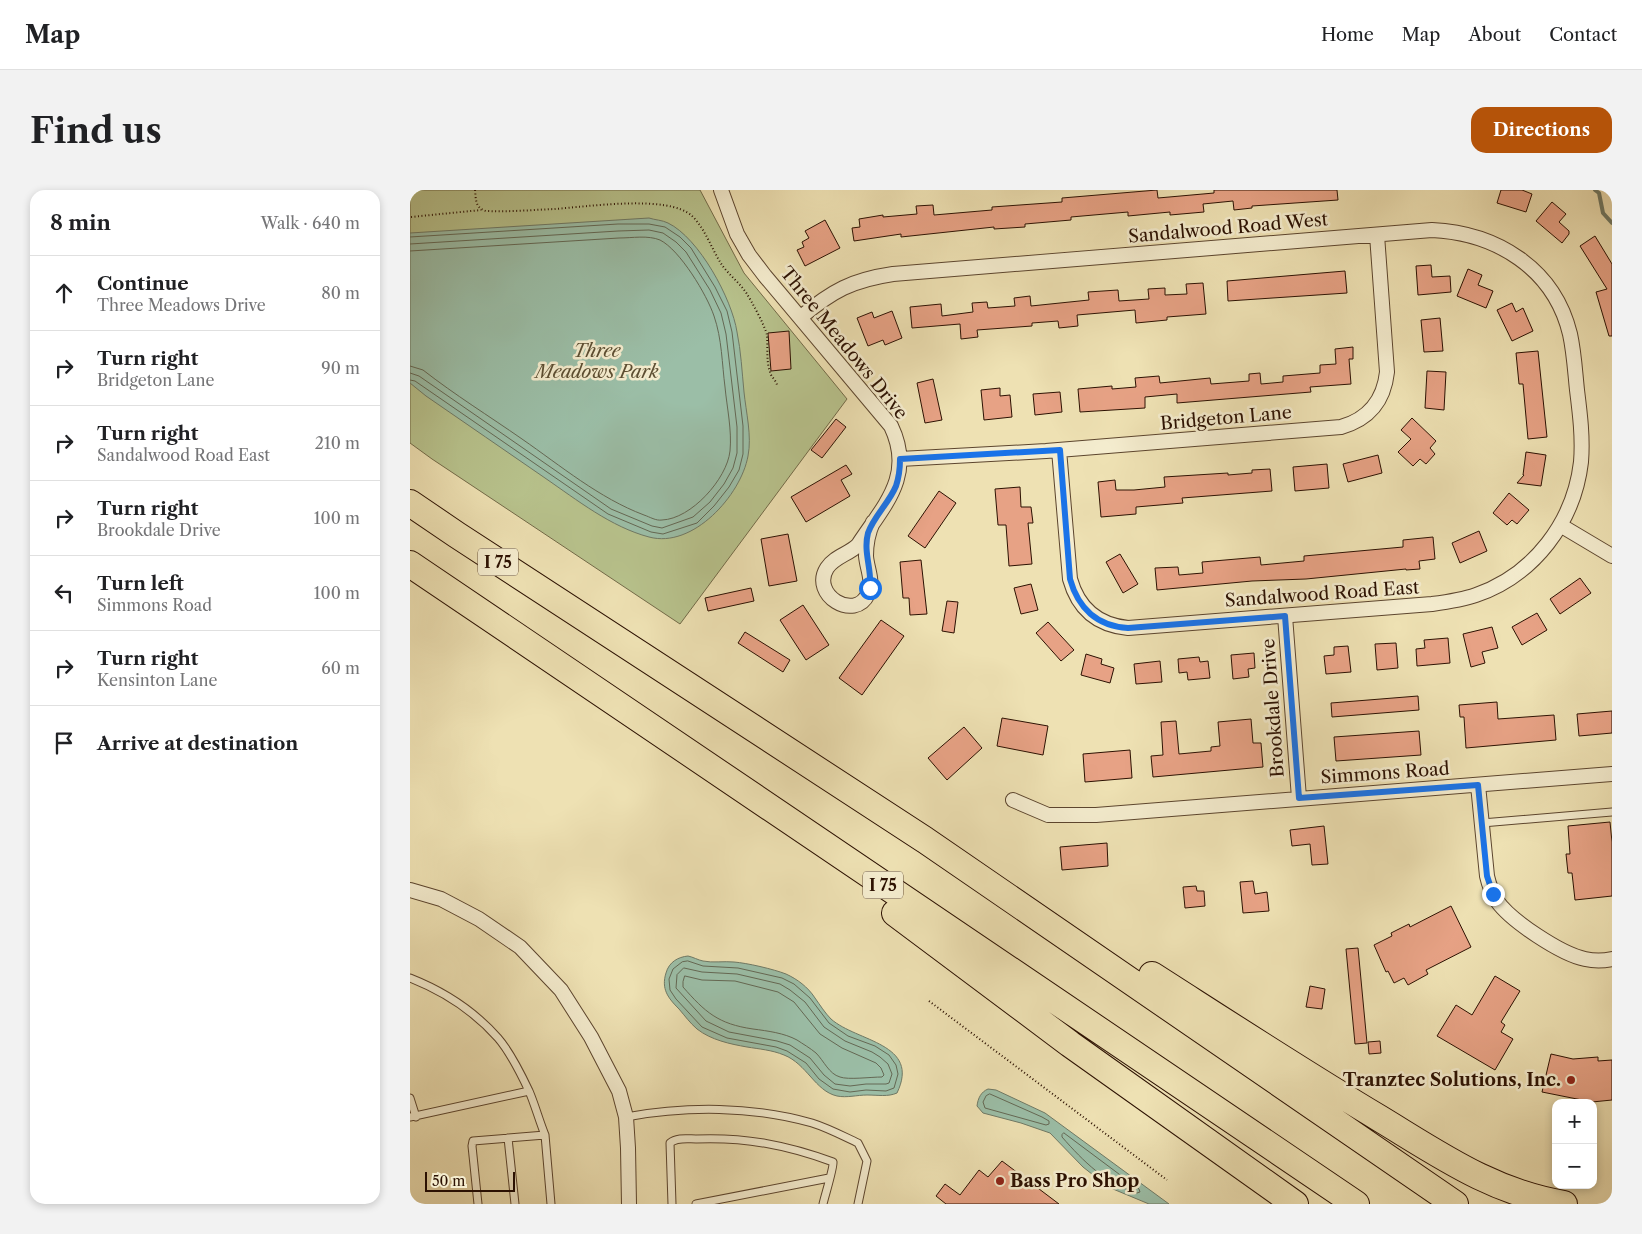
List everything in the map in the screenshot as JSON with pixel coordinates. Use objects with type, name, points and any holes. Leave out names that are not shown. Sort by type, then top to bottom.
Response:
[{"type":"highway","name":"I 75","points":[[410,502],[465,540],[925,840],[1455,1204]]},
{"type":"highway","name":"I 75","points":[[410,564],[1356,1204]]},
{"type":"highway","points":[[726,779],[774,824],[824,862],[1070,1044],[1295,1204]]},
{"type":"highway","points":[[925,840],[961,854],[1457,1166],[1514,1192],[1540,1200],[1564,1204]]},
{"type":"highway","points":[[1361,1107],[1501,1204]]},
{"type":"street","name":"Three Meadows Drive","points":[[722,190],[734,226],[749,254],[765,276],[891,426],[897,439],[900,459],[896,486],[854,549],[834,561],[825,571],[826,593],[842,605],[862,602],[869,592],[871,586],[866,549],[867,537],[873,522]]},
{"type":"street","name":"Sandalwood Road West","points":[[801,318],[841,288],[858,281],[893,274],[1377,234],[1432,230],[1450,231],[1486,240],[1518,257],[1545,283],[1564,315],[1571,342],[1577,386]]},
{"type":"street","name":"Bridgeton Lane","points":[[900,459],[1060,450],[1341,427],[1359,420],[1374,408],[1379,400],[1386,381],[1387,372],[1377,234]]},
{"type":"street","name":"Sandalwood Road East","points":[[1060,450],[1070,579],[1080,604],[1094,617],[1110,625],[1128,628],[1432,604],[1476,595],[1493,588],[1523,569],[1548,543],[1560,525],[1574,496],[1581,460],[1582,442],[1577,386]]},
{"type":"street","points":[[1560,525],[1612,556]]},
{"type":"street","name":"Brookdale Drive","points":[[1285,616],[1299,798]]},
{"type":"street","name":"Simmons Road","points":[[1013,800],[1048,815],[1096,814],[1612,774]]},
{"type":"street","points":[[1478,785],[1487,876],[1489,885],[1498,902],[1526,927],[1575,956],[1594,960],[1612,959]]},
{"type":"street","points":[[410,890],[441,899],[479,919],[520,947],[561,990],[591,1036],[618,1091],[626,1117],[629,1204]]},
{"type":"lane","points":[[1482,823],[1612,812]]},
{"type":"lane","points":[[410,978],[428,985],[447,996],[478,1019],[499,1039],[529,1092],[545,1135],[551,1204]]},
{"type":"lane","points":[[410,1098],[413,1117],[529,1092]]},
{"type":"lane","points":[[626,1117],[649,1113],[692,1110],[758,1112],[813,1123],[858,1143],[867,1161],[858,1204]]},
{"type":"lane","points":[[478,1204],[473,1141],[545,1135]]},
{"type":"lane","points":[[508,1138],[515,1204]]},
{"type":"lane","points":[[672,1204],[669,1147],[673,1140],[722,1138],[767,1142],[789,1147],[833,1162],[834,1168],[829,1178],[822,1204]]},
{"type":"lane","points":[[696,1204],[829,1178]]},
{"type":"path","points":[[475,191],[476,203],[481,210]]},
{"type":"path","points":[[411,217],[481,210],[555,209],[615,204],[656,204],[679,209],[691,215],[698,223],[726,270],[742,288],[753,305],[766,332],[770,374],[777,385]]},
{"type":"path","points":[[929,1001],[1167,1180]]},
{"type":"green space","name":"Three Meadows Park","points":[[410,190],[700,190],[744,273],[847,399],[680,624],[410,443]]},
{"type":"water","name":"Three Meadows Park","points":[[649,218],[666,222],[680,231],[702,255],[721,287],[734,318],[737,332],[749,432],[748,456],[744,471],[736,487],[725,502],[698,527],[682,535],[666,539],[649,537],[608,520],[569,495],[410,383],[410,233]]},
{"type":"water","points":[[688,956],[707,962],[734,962],[760,966],[786,974],[798,981],[809,990],[831,1019],[842,1027],[883,1046],[894,1054],[900,1064],[902,1076],[897,1093],[837,1096],[823,1089],[799,1064],[784,1055],[727,1043],[702,1033],[672,1001],[666,993],[664,984],[669,966],[677,959]]},
{"type":"water","points":[[988,1089],[996,1090],[1045,1113],[1169,1204],[1149,1204],[1113,1189],[1083,1167],[1050,1133],[983,1113],[977,1106],[977,1103],[982,1094]]},
{"type":"building","points":[[1157,190],[1158,198],[1214,193],[1214,190],[1337,190],[1338,200],[1252,206],[1252,208],[1234,210],[1233,201],[1203,204],[1204,212],[1170,215],[1170,212],[1128,216],[1128,212],[1071,217],[1071,220],[1025,224],[1025,227],[994,229],[994,227],[901,237],[901,234],[854,241],[852,228],[860,227],[859,219],[883,215],[883,217],[917,214],[916,206],[933,205],[934,215],[992,210],[992,207],[1062,202],[1062,198]]},
{"type":"building","points":[[1501,190],[1522,190],[1532,194],[1526,212],[1497,203]]},
{"type":"building","points":[[1552,202],[1566,214],[1559,222],[1569,231],[1569,234],[1562,243],[1536,221]]},
{"type":"building","points":[[825,220],[840,248],[805,266],[797,250],[804,247],[802,242],[809,238],[805,231]]},
{"type":"building","points":[[1595,236],[1612,264],[1612,336],[1609,336],[1596,292],[1607,289],[1580,246]]},
{"type":"building","points":[[1431,265],[1432,277],[1450,276],[1451,292],[1418,295],[1416,266]]},
{"type":"building","points":[[1468,269],[1482,275],[1478,285],[1493,291],[1486,308],[1457,296]]},
{"type":"building","points":[[1345,271],[1347,293],[1228,301],[1227,281]]},
{"type":"building","points":[[1203,283],[1206,314],[1167,317],[1167,320],[1136,323],[1135,310],[1077,315],[1078,326],[1059,328],[1058,321],[1032,323],[1032,326],[977,330],[978,337],[961,339],[960,324],[912,328],[910,307],[941,304],[942,316],[973,312],[972,303],[987,302],[988,308],[1015,306],[1014,298],[1030,296],[1031,306],[1089,300],[1088,292],[1118,290],[1119,301],[1149,299],[1148,289],[1165,288],[1165,295],[1187,294],[1186,284]]},
{"type":"building","points":[[1512,303],[1516,312],[1523,308],[1533,331],[1512,341],[1497,310]]},
{"type":"building","points":[[892,311],[902,338],[885,345],[883,340],[868,346],[857,318],[872,312],[874,318]]},
{"type":"building","points":[[1440,318],[1443,351],[1424,352],[1421,320]]},
{"type":"building","points":[[789,331],[791,369],[771,371],[768,333]]},
{"type":"building","points":[[1353,347],[1353,359],[1349,359],[1351,384],[1310,387],[1311,392],[1177,403],[1177,394],[1145,397],[1145,408],[1080,412],[1078,389],[1112,386],[1112,389],[1136,387],[1135,378],[1159,376],[1160,383],[1210,378],[1211,384],[1249,381],[1249,374],[1260,373],[1261,384],[1283,382],[1283,376],[1320,373],[1320,365],[1336,364],[1335,349]]},
{"type":"building","points":[[1538,351],[1547,437],[1528,439],[1523,384],[1519,384],[1516,353]]},
{"type":"building","points":[[1427,371],[1446,372],[1444,410],[1425,408]]},
{"type":"building","points":[[933,379],[942,420],[925,423],[917,383]]},
{"type":"building","points":[[1000,388],[1000,396],[1010,395],[1012,417],[984,420],[981,390]]},
{"type":"building","points":[[1060,392],[1062,412],[1035,415],[1033,394]]},
{"type":"building","points":[[1412,418],[1436,441],[1430,448],[1435,454],[1426,464],[1420,459],[1413,466],[1398,452],[1411,439],[1401,430]]},
{"type":"building","points":[[836,419],[846,427],[822,458],[811,450]]},
{"type":"building","points":[[1526,452],[1546,455],[1541,486],[1517,483],[1524,475]]},
{"type":"building","points":[[1378,455],[1382,473],[1348,482],[1343,464]]},
{"type":"building","points":[[1327,464],[1329,488],[1295,491],[1293,467]]},
{"type":"building","points":[[846,465],[852,474],[841,480],[850,496],[806,522],[791,497]]},
{"type":"building","points":[[1270,469],[1272,491],[1182,498],[1183,503],[1136,507],[1136,514],[1101,517],[1098,482],[1115,480],[1116,490],[1134,490],[1165,487],[1164,477],[1228,473],[1228,475],[1252,473],[1252,470]]},
{"type":"building","points":[[1020,487],[1021,507],[1031,507],[1033,523],[1028,523],[1032,564],[1009,566],[1006,525],[998,525],[995,489]]},
{"type":"building","points":[[939,491],[956,503],[925,548],[908,536]]},
{"type":"building","points":[[1509,493],[1529,510],[1517,524],[1512,520],[1507,525],[1493,513]]},
{"type":"building","points":[[1479,531],[1487,551],[1460,563],[1452,543]]},
{"type":"building","points":[[788,534],[797,581],[769,586],[761,539]]},
{"type":"building","points":[[1433,537],[1435,559],[1419,561],[1420,569],[1157,590],[1155,568],[1178,567],[1179,575],[1203,573],[1202,562],[1260,557],[1261,565],[1304,561],[1304,556],[1403,547],[1403,540]]},
{"type":"building","points":[[1120,554],[1138,584],[1123,593],[1106,562]]},
{"type":"building","points":[[921,560],[927,614],[910,615],[909,598],[903,598],[900,562]]},
{"type":"building","points":[[1580,578],[1591,593],[1560,614],[1550,599]]},
{"type":"building","points":[[1031,584],[1038,610],[1021,614],[1014,588]]},
{"type":"building","points":[[751,588],[754,601],[708,611],[705,598]]},
{"type":"building","points":[[947,601],[958,602],[954,633],[942,631]]},
{"type":"building","points":[[803,605],[829,645],[806,660],[780,620]]},
{"type":"building","points":[[1537,613],[1547,630],[1522,645],[1512,627]]},
{"type":"building","points":[[881,620],[904,636],[862,695],[839,678]]},
{"type":"building","points":[[1048,622],[1074,650],[1061,661],[1036,633]]},
{"type":"building","points":[[1492,627],[1498,648],[1482,652],[1485,663],[1471,667],[1463,634]]},
{"type":"building","points":[[745,632],[790,660],[783,672],[738,643]]},
{"type":"building","points":[[1448,638],[1450,663],[1417,666],[1416,649],[1425,648],[1424,640]]},
{"type":"building","points":[[1396,643],[1398,668],[1377,670],[1375,644]]},
{"type":"building","points":[[1348,646],[1351,672],[1326,674],[1324,656],[1334,655],[1334,647]]},
{"type":"building","points":[[1254,653],[1255,668],[1248,669],[1249,677],[1233,679],[1231,655]]},
{"type":"building","points":[[1086,654],[1102,659],[1101,664],[1114,668],[1110,683],[1081,675]]},
{"type":"building","points":[[1199,657],[1200,662],[1208,661],[1210,678],[1188,680],[1187,672],[1179,673],[1178,659]]},
{"type":"building","points":[[1160,661],[1162,682],[1136,684],[1134,664]]},
{"type":"building","points":[[1418,696],[1419,710],[1332,717],[1331,703]]},
{"type":"building","points":[[1497,702],[1498,719],[1554,715],[1556,740],[1466,748],[1464,717],[1460,717],[1459,705]]},
{"type":"building","points":[[1612,711],[1612,733],[1579,736],[1577,714]]},
{"type":"building","points":[[1002,718],[1048,726],[1043,755],[997,746]]},
{"type":"building","points":[[1251,719],[1253,743],[1261,743],[1263,767],[1153,777],[1151,756],[1163,755],[1161,722],[1176,721],[1179,754],[1211,751],[1211,747],[1220,746],[1218,722]]},
{"type":"building","points":[[964,727],[982,748],[947,780],[928,758]]},
{"type":"building","points":[[1419,731],[1421,755],[1336,761],[1334,737]]},
{"type":"building","points":[[1130,750],[1132,778],[1085,782],[1083,754]]},
{"type":"building","points":[[1610,822],[1612,896],[1575,900],[1572,873],[1568,873],[1566,854],[1570,854],[1568,826]]},
{"type":"building","points":[[1324,826],[1328,864],[1312,865],[1310,844],[1292,846],[1290,830]]},
{"type":"building","points":[[1107,843],[1108,866],[1062,870],[1060,847]]},
{"type":"building","points":[[1253,881],[1255,894],[1267,892],[1269,911],[1243,913],[1240,882]]},
{"type":"building","points":[[1196,886],[1197,891],[1204,891],[1205,906],[1185,908],[1183,887]]},
{"type":"building","points":[[1451,906],[1471,947],[1426,970],[1428,974],[1408,985],[1404,978],[1394,983],[1388,971],[1386,972],[1374,945],[1392,936],[1391,933],[1409,924],[1410,927]]},
{"type":"building","points":[[1358,948],[1367,1043],[1355,1044],[1346,949]]},
{"type":"building","points":[[1495,976],[1520,991],[1501,1022],[1505,1025],[1501,1032],[1513,1039],[1495,1070],[1437,1036],[1456,1005],[1472,1015]]},
{"type":"building","points":[[1310,986],[1325,989],[1322,1009],[1306,1007]]},
{"type":"building","points":[[1380,1041],[1381,1053],[1369,1054],[1368,1042]]},
{"type":"building","points":[[1551,1054],[1573,1059],[1598,1057],[1598,1061],[1612,1060],[1612,1100],[1597,1102],[1597,1099],[1577,1099],[1542,1092]]},
{"type":"building","name":"Bass Pro Shop","points":[[1002,1161],[1059,1204],[946,1204],[936,1196],[945,1184],[960,1195],[979,1170],[988,1177]]},
{"type":"waterway","points":[[1595,190],[1599,193],[1603,213],[1612,223]]},
{"type":"place","name":"Tranztec Solutions, Inc.","points":[[1571,1080]]},
{"type":"place","name":"Bass Pro Shop","points":[[1000,1181]]},
{"type":"route","points":[[870,588],[866,557],[867,537],[873,522],[896,486],[900,459],[1060,450],[1070,579],[1072,588],[1086,611],[1101,622],[1128,628],[1285,616],[1299,798],[1478,785],[1487,876],[1493,894]]}]
